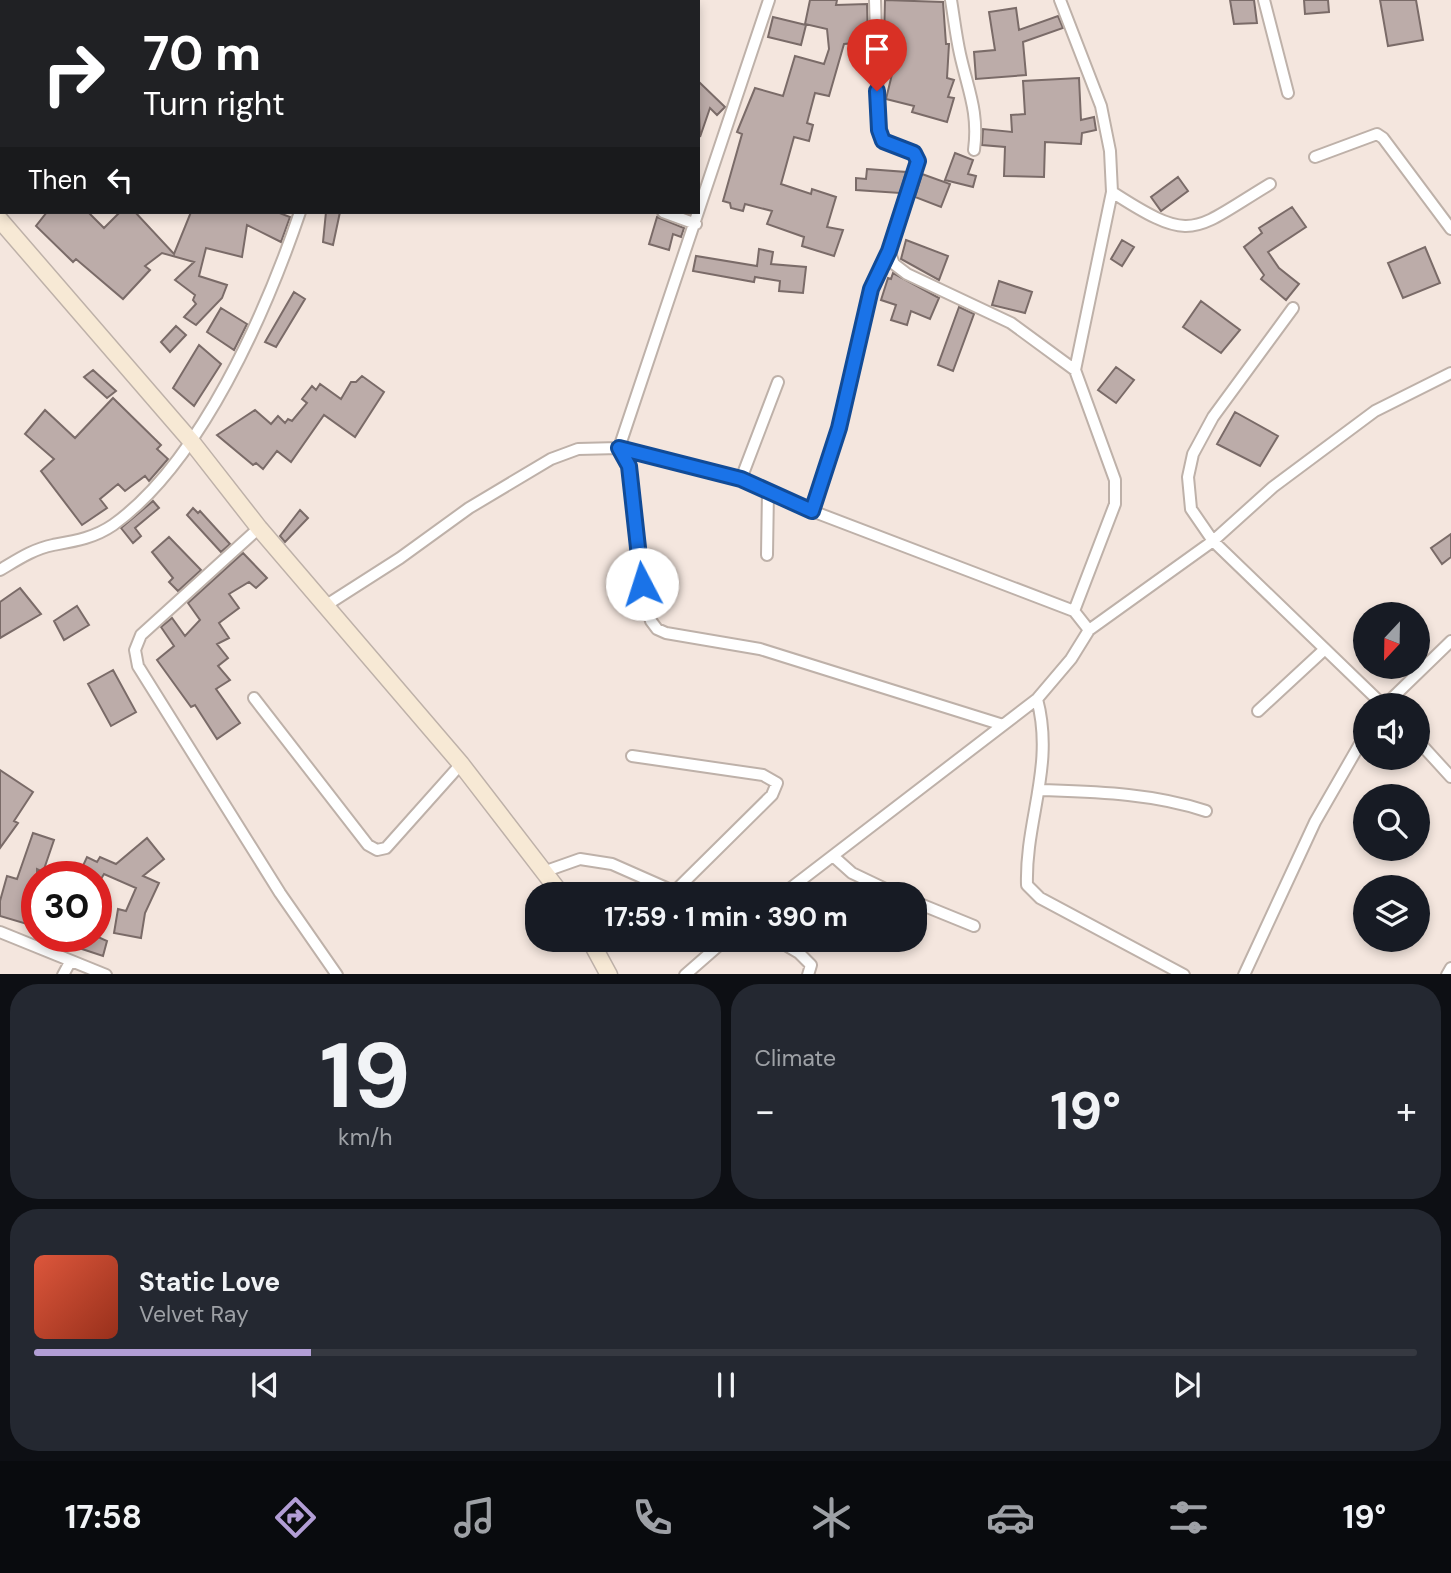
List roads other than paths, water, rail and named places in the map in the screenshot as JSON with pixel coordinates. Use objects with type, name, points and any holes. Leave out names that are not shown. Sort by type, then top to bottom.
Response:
[{"type":"street","points":[[700,212],[769,0]]},
{"type":"street","points":[[812,511],[839,428],[871,289],[889,251],[918,161],[914,153],[883,141],[879,130],[875,0]]},
{"type":"street","points":[[951,0],[960,55],[972,91],[977,127],[974,150]]},
{"type":"street","points":[[1060,0],[1101,106],[1110,151],[1112,192],[1075,370],[1115,480],[1115,504],[1074,611]]},
{"type":"street","points":[[1264,0],[1288,93]]},
{"type":"street","points":[[1315,157],[1377,134],[1384,138],[1451,229]]},
{"type":"street","points":[[1112,192],[1151,218],[1185,228],[1206,223],[1270,184]]},
{"type":"street","points":[[0,570],[26,554],[90,537],[113,525],[166,475],[191,441],[251,335],[276,282],[299,214]]},
{"type":"street","points":[[668,214],[696,224]]},
{"type":"street","points":[[699,214],[619,448],[629,466],[642,584],[651,621],[657,629],[666,633],[760,649],[1003,725]]},
{"type":"street","points":[[0,220],[191,441],[259,528],[461,764],[553,882]]},
{"type":"street","points":[[889,251],[894,264],[907,274],[1011,323],[1075,370]]},
{"type":"street","points":[[1293,308],[1213,417],[1193,454],[1188,477],[1191,509],[1213,541],[1371,693]]},
{"type":"street","points":[[799,882],[1037,699],[1071,659],[1089,630],[1213,541],[1273,487],[1375,411],[1451,373]]},
{"type":"street","points":[[741,479],[778,382]]},
{"type":"street","points":[[325,606],[400,558],[469,508],[551,459],[578,449],[619,448],[741,479],[812,511],[1074,611],[1089,630]]},
{"type":"street","points":[[767,555],[768,490]]},
{"type":"street","points":[[259,528],[141,635],[135,650],[138,666],[279,893],[336,974]]},
{"type":"street","points":[[1397,693],[1451,642]]},
{"type":"street","points":[[1258,711],[1325,649]]},
{"type":"street","points":[[254,698],[368,845],[377,850],[386,848],[461,764]]},
{"type":"street","points":[[1037,699],[1044,724],[1040,790],[1026,866],[1027,885],[1040,898],[1182,974]]},
{"type":"street","points":[[1430,754],[1451,777]]},
{"type":"street","points":[[1244,974],[1315,822],[1353,756]]},
{"type":"street","points":[[632,757],[763,775],[777,783],[772,795],[688,882]]},
{"type":"street","points":[[1040,790],[1105,792],[1179,802],[1206,811]]},
{"type":"street","points":[[833,856],[852,873],[871,882]]},
{"type":"street","points":[[546,871],[580,859],[612,864],[652,882]]},
{"type":"street","points":[[927,907],[974,926]]},
{"type":"street","points":[[0,932],[103,974]]},
{"type":"street","points":[[597,952],[608,974]]},
{"type":"street","points":[[686,974],[711,952]]},
{"type":"street","points":[[793,952],[811,965],[808,974]]},
{"type":"street","points":[[64,974],[70,962]]}]
